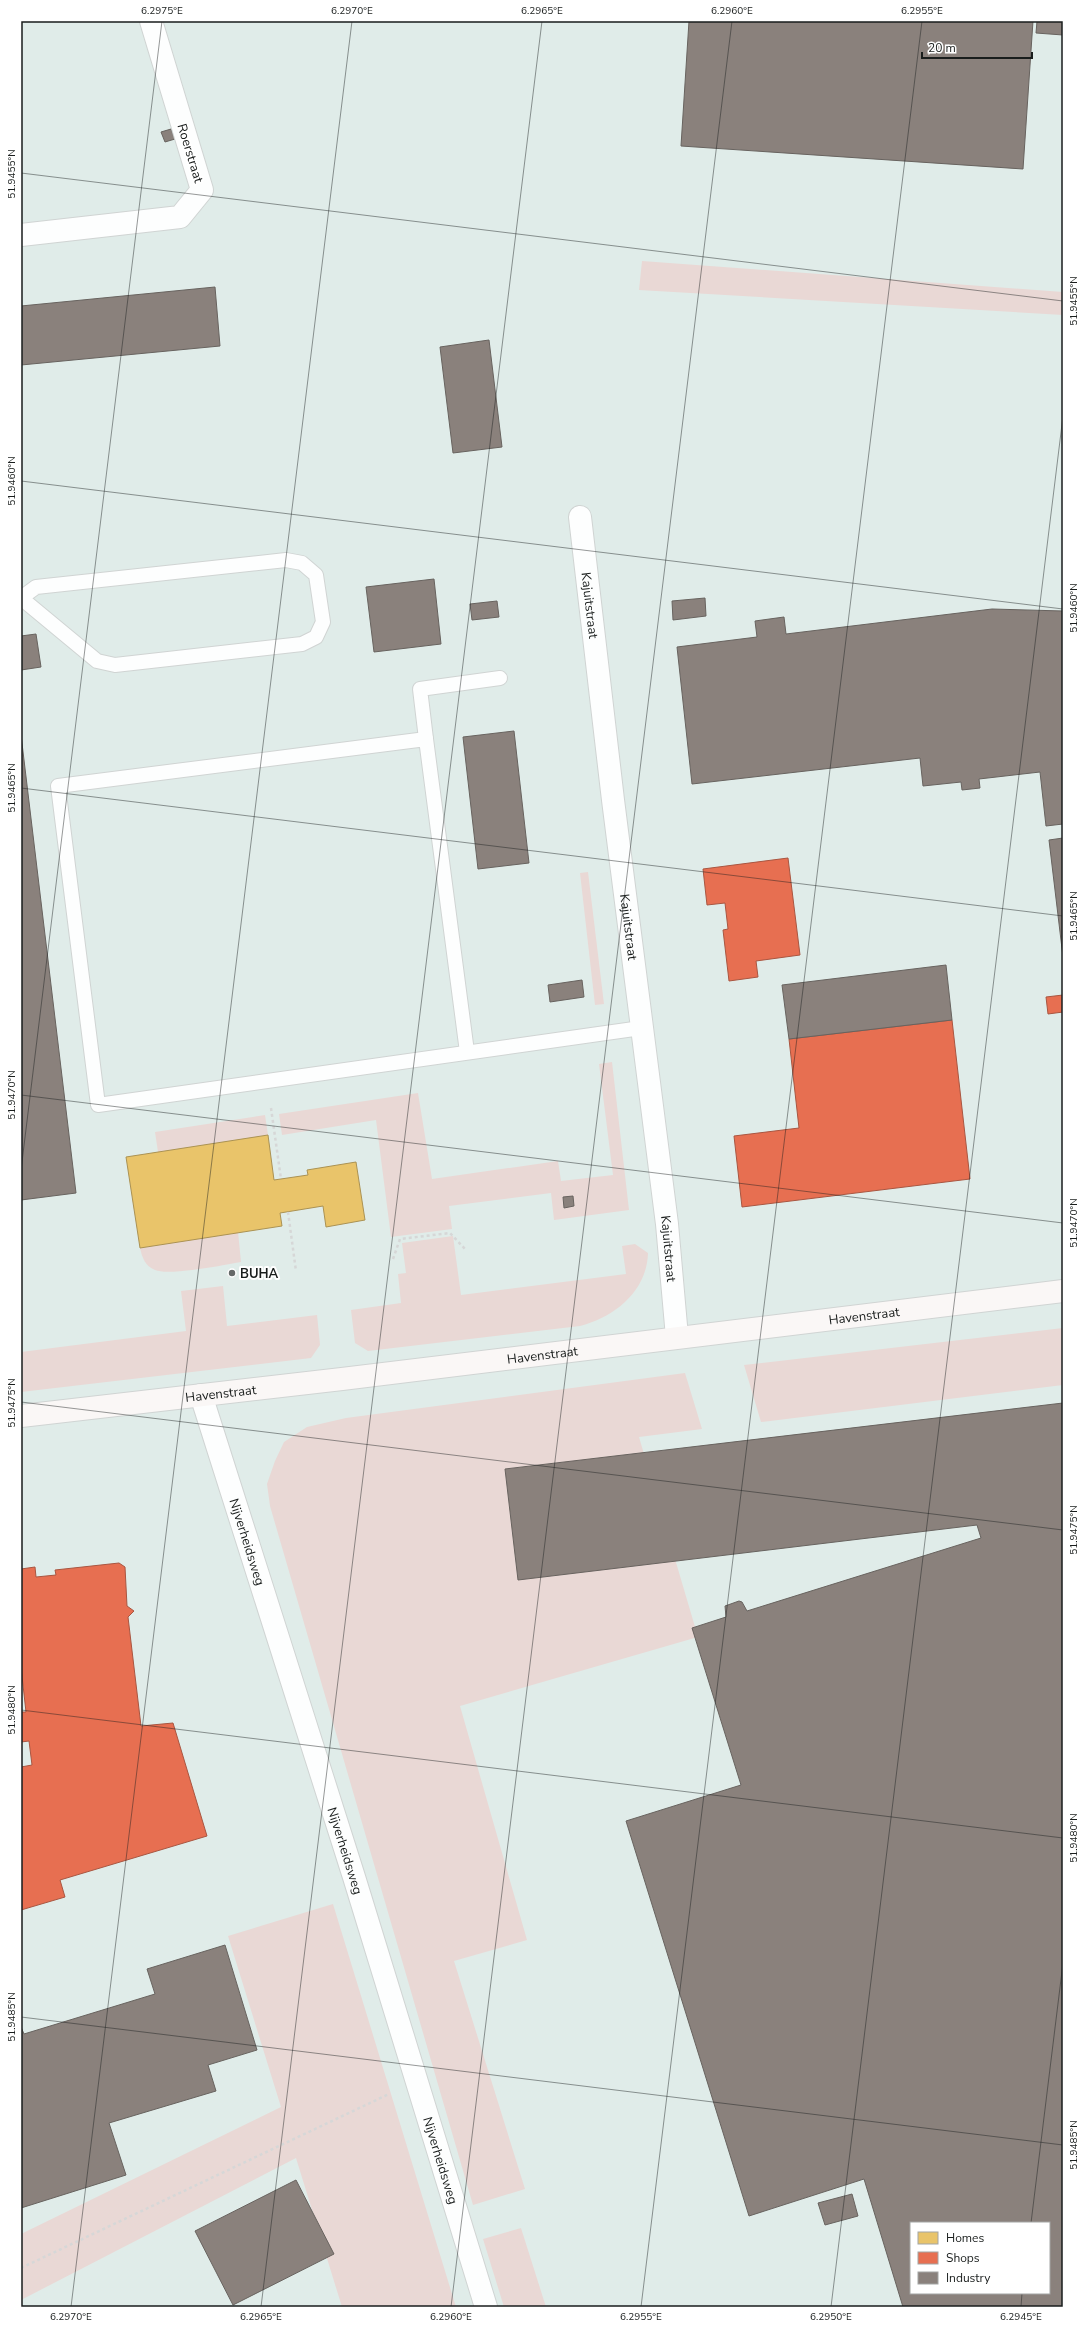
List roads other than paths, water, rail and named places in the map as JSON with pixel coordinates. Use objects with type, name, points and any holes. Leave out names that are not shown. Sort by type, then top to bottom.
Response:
[{"type":"street","name":"Roerstraat","points":[[21,235],[180,218],[202,190],[151,21]]},
{"type":"street","name":"Kajuitstraat","points":[[580,517],[666,1224],[677,1337]]},
{"type":"street","name":"Havenstraat","points":[[21,1416],[1063,1291]]},
{"type":"street","name":"Nijverheidsweg","points":[[201,1395],[486,2307]]},
{"type":"lane","points":[[286,560],[302,563],[316,575],[323,622],[316,637],[302,644],[114,665],[97,661],[21,598],[36,587],[286,560]]},
{"type":"lane","points":[[466,1052],[420,689],[500,678]]},
{"type":"lane","points":[[426,739],[58,786],[98,1105],[641,1028]]},
{"type":"place","name":"BUHA","points":[[232,1273]]}]
